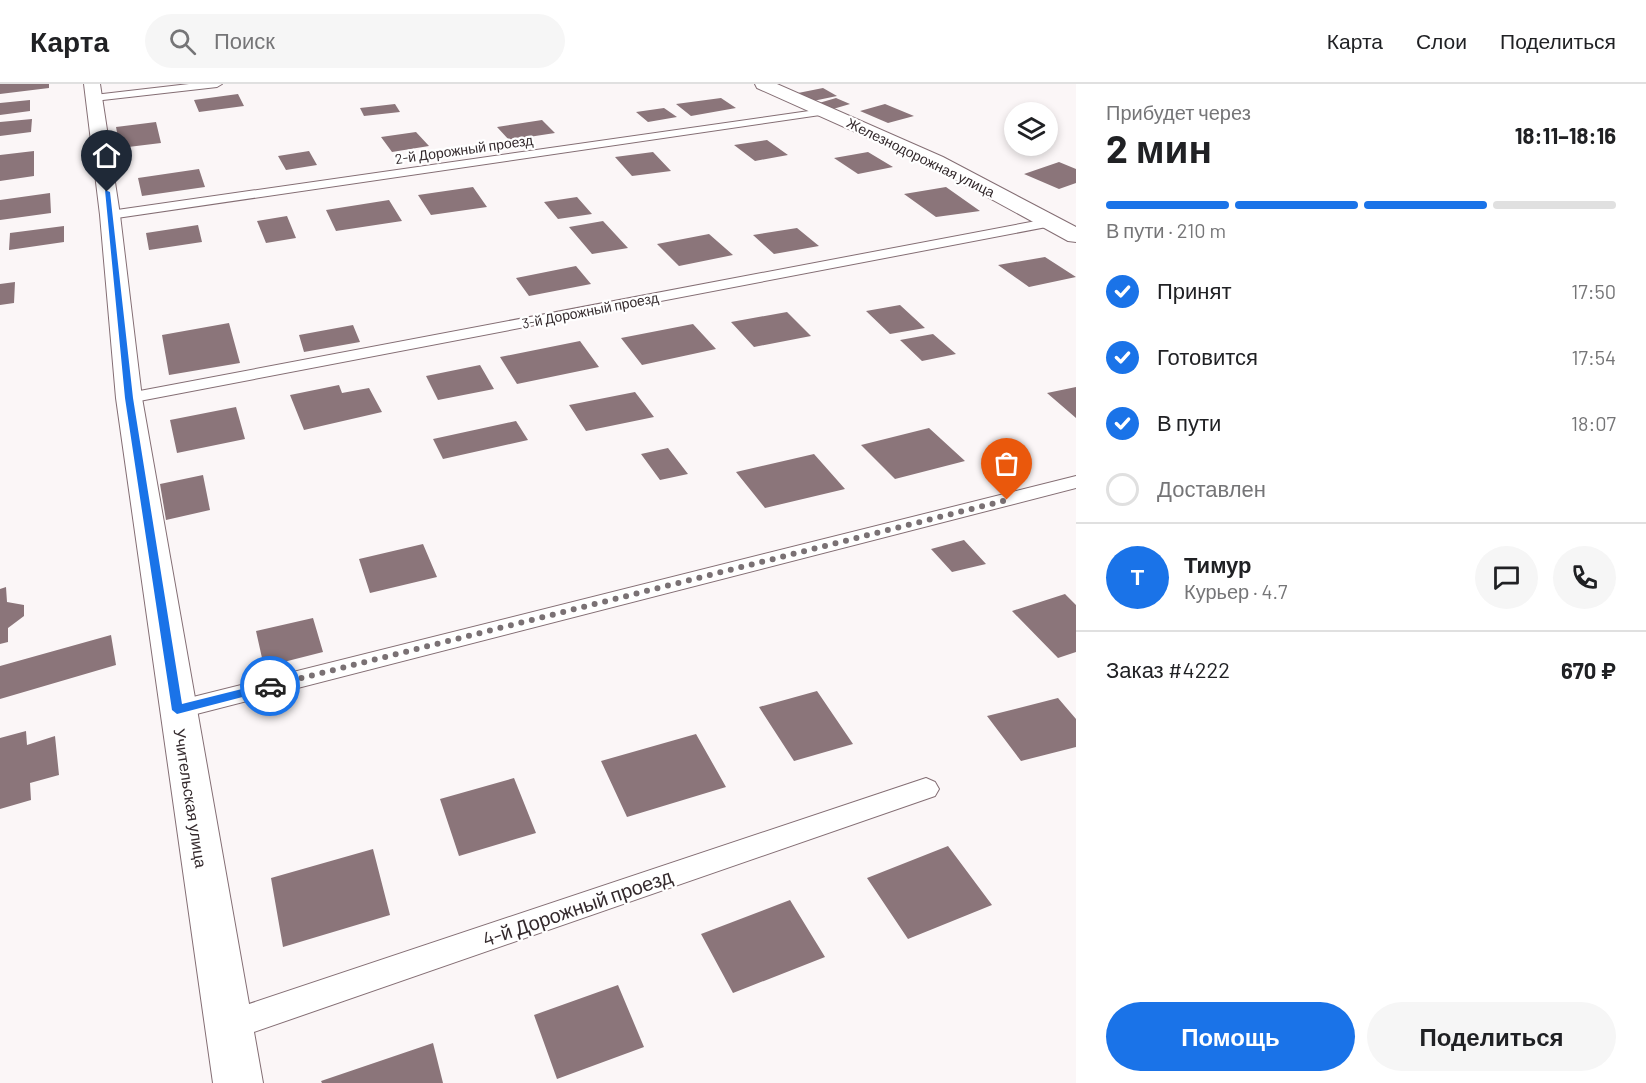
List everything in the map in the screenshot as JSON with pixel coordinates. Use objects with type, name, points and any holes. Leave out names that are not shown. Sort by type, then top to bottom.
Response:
[{"type":"street","name":"Железнодорожная улица","points":[[763,84],[936,161],[1076,236]]},
{"type":"street","name":"Учительская улица","points":[[93,91],[110,215],[129,398],[238,1083]]},
{"type":"lane","points":[[93,91],[217,84]]},
{"type":"lane","name":"2-й Дорожный проезд","points":[[110,215],[823,112]]},
{"type":"lane","name":"3-й Дорожный проезд","points":[[129,398],[1052,222]]},
{"type":"lane","points":[[177,710],[1076,482]]},
{"type":"lane","name":"4-й Дорожный проезд","points":[[228,1026],[926,789]]},
{"type":"building","points":[[0,84],[49,84],[49,88],[0,94]]},
{"type":"building","points":[[823,88],[837,96],[813,101],[798,93]]},
{"type":"building","points":[[238,94],[244,106],[199,112],[194,100]]},
{"type":"building","points":[[721,98],[736,108],[691,116],[676,104]]},
{"type":"building","points":[[836,98],[850,104],[833,109],[819,103]]},
{"type":"building","points":[[30,100],[30,111],[0,115],[0,103]]},
{"type":"building","points":[[395,104],[400,112],[364,116],[360,108]]},
{"type":"building","points":[[885,104],[914,116],[888,123],[860,111]]},
{"type":"building","points":[[664,108],[677,117],[648,122],[636,112]]},
{"type":"building","points":[[32,119],[31,132],[0,136],[0,122]]},
{"type":"building","points":[[542,120],[555,133],[509,140],[497,127]]},
{"type":"building","points":[[156,122],[161,143],[120,148],[116,127]]},
{"type":"building","points":[[416,132],[429,146],[392,152],[381,137]]},
{"type":"building","points":[[767,140],[788,155],[755,161],[734,145]]},
{"type":"building","points":[[34,151],[34,176],[0,181],[0,155]]},
{"type":"building","points":[[309,151],[317,165],[286,170],[278,156]]},
{"type":"building","points":[[653,152],[671,171],[632,176],[615,157]]},
{"type":"building","points":[[868,152],[893,167],[858,174],[834,158]]},
{"type":"building","points":[[1059,162],[1076,169],[1076,183],[1059,189],[1024,174]]},
{"type":"building","points":[[199,169],[205,187],[142,196],[138,178]]},
{"type":"building","points":[[473,187],[487,207],[431,215],[418,195]]},
{"type":"building","points":[[946,187],[980,211],[936,217],[904,194]]},
{"type":"building","points":[[50,193],[51,213],[0,220],[0,200]]},
{"type":"building","points":[[577,197],[592,214],[558,219],[544,202]]},
{"type":"building","points":[[389,200],[402,221],[336,231],[326,210]]},
{"type":"building","points":[[287,216],[296,238],[266,243],[257,221]]},
{"type":"building","points":[[603,221],[628,248],[592,254],[569,227]]},
{"type":"building","points":[[198,225],[202,242],[149,250],[146,233]]},
{"type":"building","points":[[64,226],[64,242],[9,250],[10,233]]},
{"type":"building","points":[[797,228],[819,246],[774,254],[753,235]]},
{"type":"building","points":[[709,234],[733,255],[679,266],[657,244]]},
{"type":"building","points":[[1045,257],[1076,277],[1029,287],[998,265]]},
{"type":"building","points":[[576,266],[591,284],[529,296],[516,278]]},
{"type":"building","points":[[15,282],[14,303],[0,305],[0,284]]},
{"type":"building","points":[[900,305],[925,328],[890,334],[866,311]]},
{"type":"building","points":[[787,312],[811,336],[754,347],[731,322]]},
{"type":"building","points":[[229,323],[240,363],[169,375],[162,335]]},
{"type":"building","points":[[693,324],[716,349],[642,365],[621,338]]},
{"type":"building","points":[[353,325],[360,342],[304,352],[299,335]]},
{"type":"building","points":[[933,334],[956,354],[922,361],[900,340]]},
{"type":"building","points":[[580,341],[599,367],[517,384],[500,357]]},
{"type":"building","points":[[480,365],[494,389],[438,400],[426,376]]},
{"type":"building","points":[[339,385],[342,393],[369,388],[382,412],[304,430],[290,395]]},
{"type":"building","points":[[1076,387],[1076,418],[1047,393]]},
{"type":"building","points":[[635,392],[654,417],[586,431],[569,405]]},
{"type":"building","points":[[236,407],[245,439],[177,453],[170,420]]},
{"type":"building","points":[[516,421],[528,440],[443,459],[433,439]]},
{"type":"building","points":[[929,428],[965,461],[895,479],[861,445]]},
{"type":"building","points":[[668,448],[688,474],[660,480],[641,454]]},
{"type":"building","points":[[814,454],[845,489],[765,508],[736,472]]},
{"type":"building","points":[[203,475],[210,510],[166,520],[160,484]]},
{"type":"building","points":[[964,540],[986,564],[952,572],[931,549]]},
{"type":"building","points":[[423,544],[437,577],[370,593],[359,559]]},
{"type":"building","points":[[6,587],[7,602],[24,605],[24,616],[8,628],[8,642],[0,644],[0,589]]},
{"type":"building","points":[[1065,594],[1076,605],[1076,652],[1058,658],[1012,611]]},
{"type":"building","points":[[313,618],[323,652],[264,667],[256,631]]},
{"type":"building","points":[[111,635],[116,665],[0,699],[0,666]]},
{"type":"building","points":[[817,691],[853,744],[794,761],[759,707]]},
{"type":"building","points":[[1058,698],[1076,719],[1076,747],[1021,761],[987,716]]},
{"type":"building","points":[[26,731],[27,745],[55,736],[59,775],[30,783],[31,800],[0,809],[0,738]]},
{"type":"building","points":[[696,734],[726,787],[627,817],[601,761]]},
{"type":"building","points":[[514,778],[536,833],[459,856],[440,799]]},
{"type":"building","points":[[948,846],[992,905],[908,939],[867,878]]},
{"type":"building","points":[[373,849],[390,915],[283,947],[271,878]]},
{"type":"building","points":[[790,900],[825,957],[733,993],[701,934]]},
{"type":"building","points":[[618,985],[644,1047],[557,1079],[534,1015]]},
{"type":"building","points":[[433,1043],[443,1083],[322,1083],[321,1081]]},
{"type":"way so far","points":[[270,686],[1007,500]]},
{"type":"route","points":[[107,192],[129,398],[177,710],[270,686]]}]
